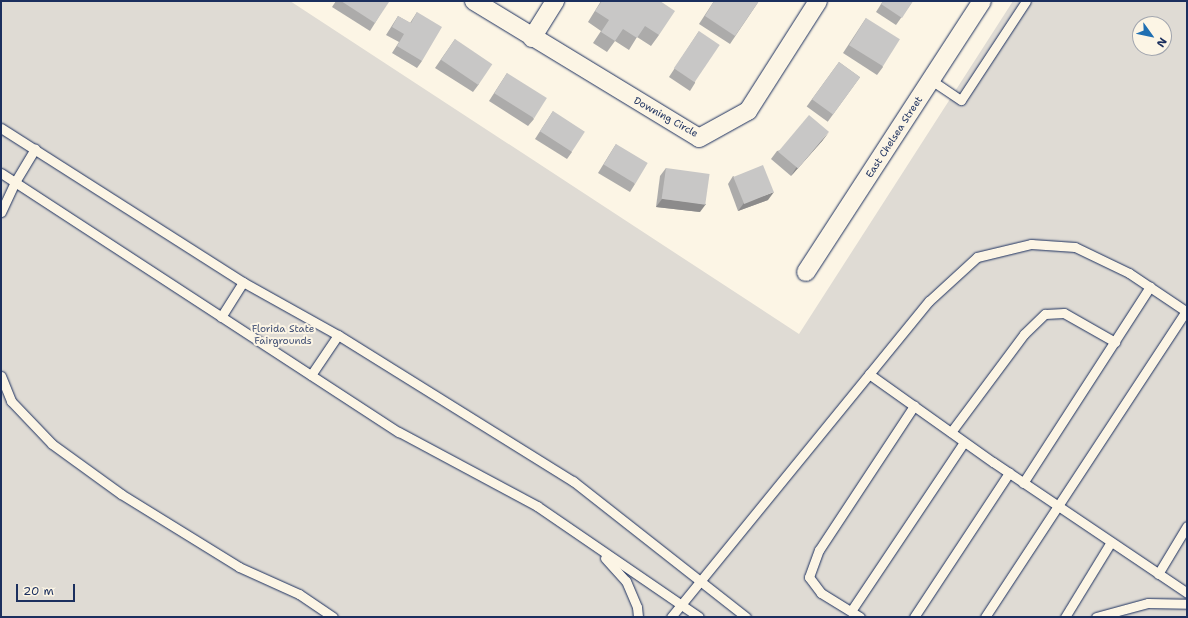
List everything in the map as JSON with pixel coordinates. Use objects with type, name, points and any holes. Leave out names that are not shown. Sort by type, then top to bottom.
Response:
[{"type":"street","name":"Downing Circle","points":[[474,1],[532,38],[699,138],[748,111],[818,1]]},
{"type":"street","points":[[532,38],[555,1]]},
{"type":"street","name":"East Chelsea Street","points":[[806,272],[982,1]]},
{"type":"lane","points":[[931,80],[961,100],[1026,1]]},
{"type":"lane","points":[[1,128],[243,282],[338,335],[573,481],[641,532],[698,581],[746,617]]},
{"type":"lane","points":[[1,212],[15,182],[35,150]]},
{"type":"lane","points":[[1,173],[399,432],[537,506],[680,606],[699,617]]},
{"type":"lane","points":[[671,617],[698,581],[929,301],[977,257],[1031,244],[1075,247],[1129,273],[1187,311],[985,617]]},
{"type":"lane","points":[[222,317],[243,282]]},
{"type":"lane","points":[[1023,482],[1150,287]]},
{"type":"lane","points":[[951,432],[1024,334],[1045,314],[1064,312],[1114,342]]},
{"type":"lane","points":[[311,375],[338,335]]},
{"type":"lane","points":[[869,374],[1009,473],[1187,593]]},
{"type":"lane","points":[[1,376],[11,401],[52,444],[121,494],[213,551],[239,567],[299,594],[333,617]]},
{"type":"lane","points":[[860,617],[821,593],[809,577],[819,550],[914,406]]},
{"type":"lane","points":[[851,611],[964,442]]},
{"type":"lane","points":[[914,617],[1009,473]]},
{"type":"lane","points":[[1158,574],[1187,526]]},
{"type":"lane","points":[[1065,617],[1111,542]]},
{"type":"lane","points":[[593,545],[626,581],[637,607],[638,617]]},
{"type":"lane","points":[[1096,617],[1148,603],[1187,604]]},
{"type":"lane","points":[[1125,617],[1131,607]]},
{"type":"green space","name":"Florida State Fairgrounds","points":[[1,1],[290,1],[799,334],[1013,1],[1187,1],[1187,617],[1,617]]},
{"type":"building","points":[[341,1],[388,1],[389,2],[375,23]]},
{"type":"building","points":[[602,1],[660,1],[675,11],[659,35],[645,26],[637,38],[623,29],[615,41],[601,32],[609,20],[595,11]]},
{"type":"building","points":[[714,1],[759,1],[735,36],[705,16]]},
{"type":"building","points":[[883,1],[913,1],[902,18],[881,4]]},
{"type":"building","points":[[417,12],[442,27],[422,61],[397,46],[404,34],[392,27],[398,16],[411,23]]},
{"type":"building","points":[[866,18],[900,39],[883,66],[849,45]]},
{"type":"building","points":[[699,31],[720,45],[695,82],[674,68]]},
{"type":"building","points":[[455,39],[492,64],[478,85],[441,60]]},
{"type":"building","points":[[839,62],[860,77],[833,114],[812,99]]},
{"type":"building","points":[[507,73],[547,98],[534,118],[494,93]]},
{"type":"building","points":[[553,111],[585,132],[572,152],[540,131]]},
{"type":"building","points":[[809,115],[829,132],[798,168],[778,152]]},
{"type":"building","points":[[616,144],[648,163],[635,184],[604,165]]},
{"type":"building","points":[[763,165],[774,192],[744,204],[733,177]]},
{"type":"building","points":[[666,168],[710,174],[705,205],[662,199]]}]
